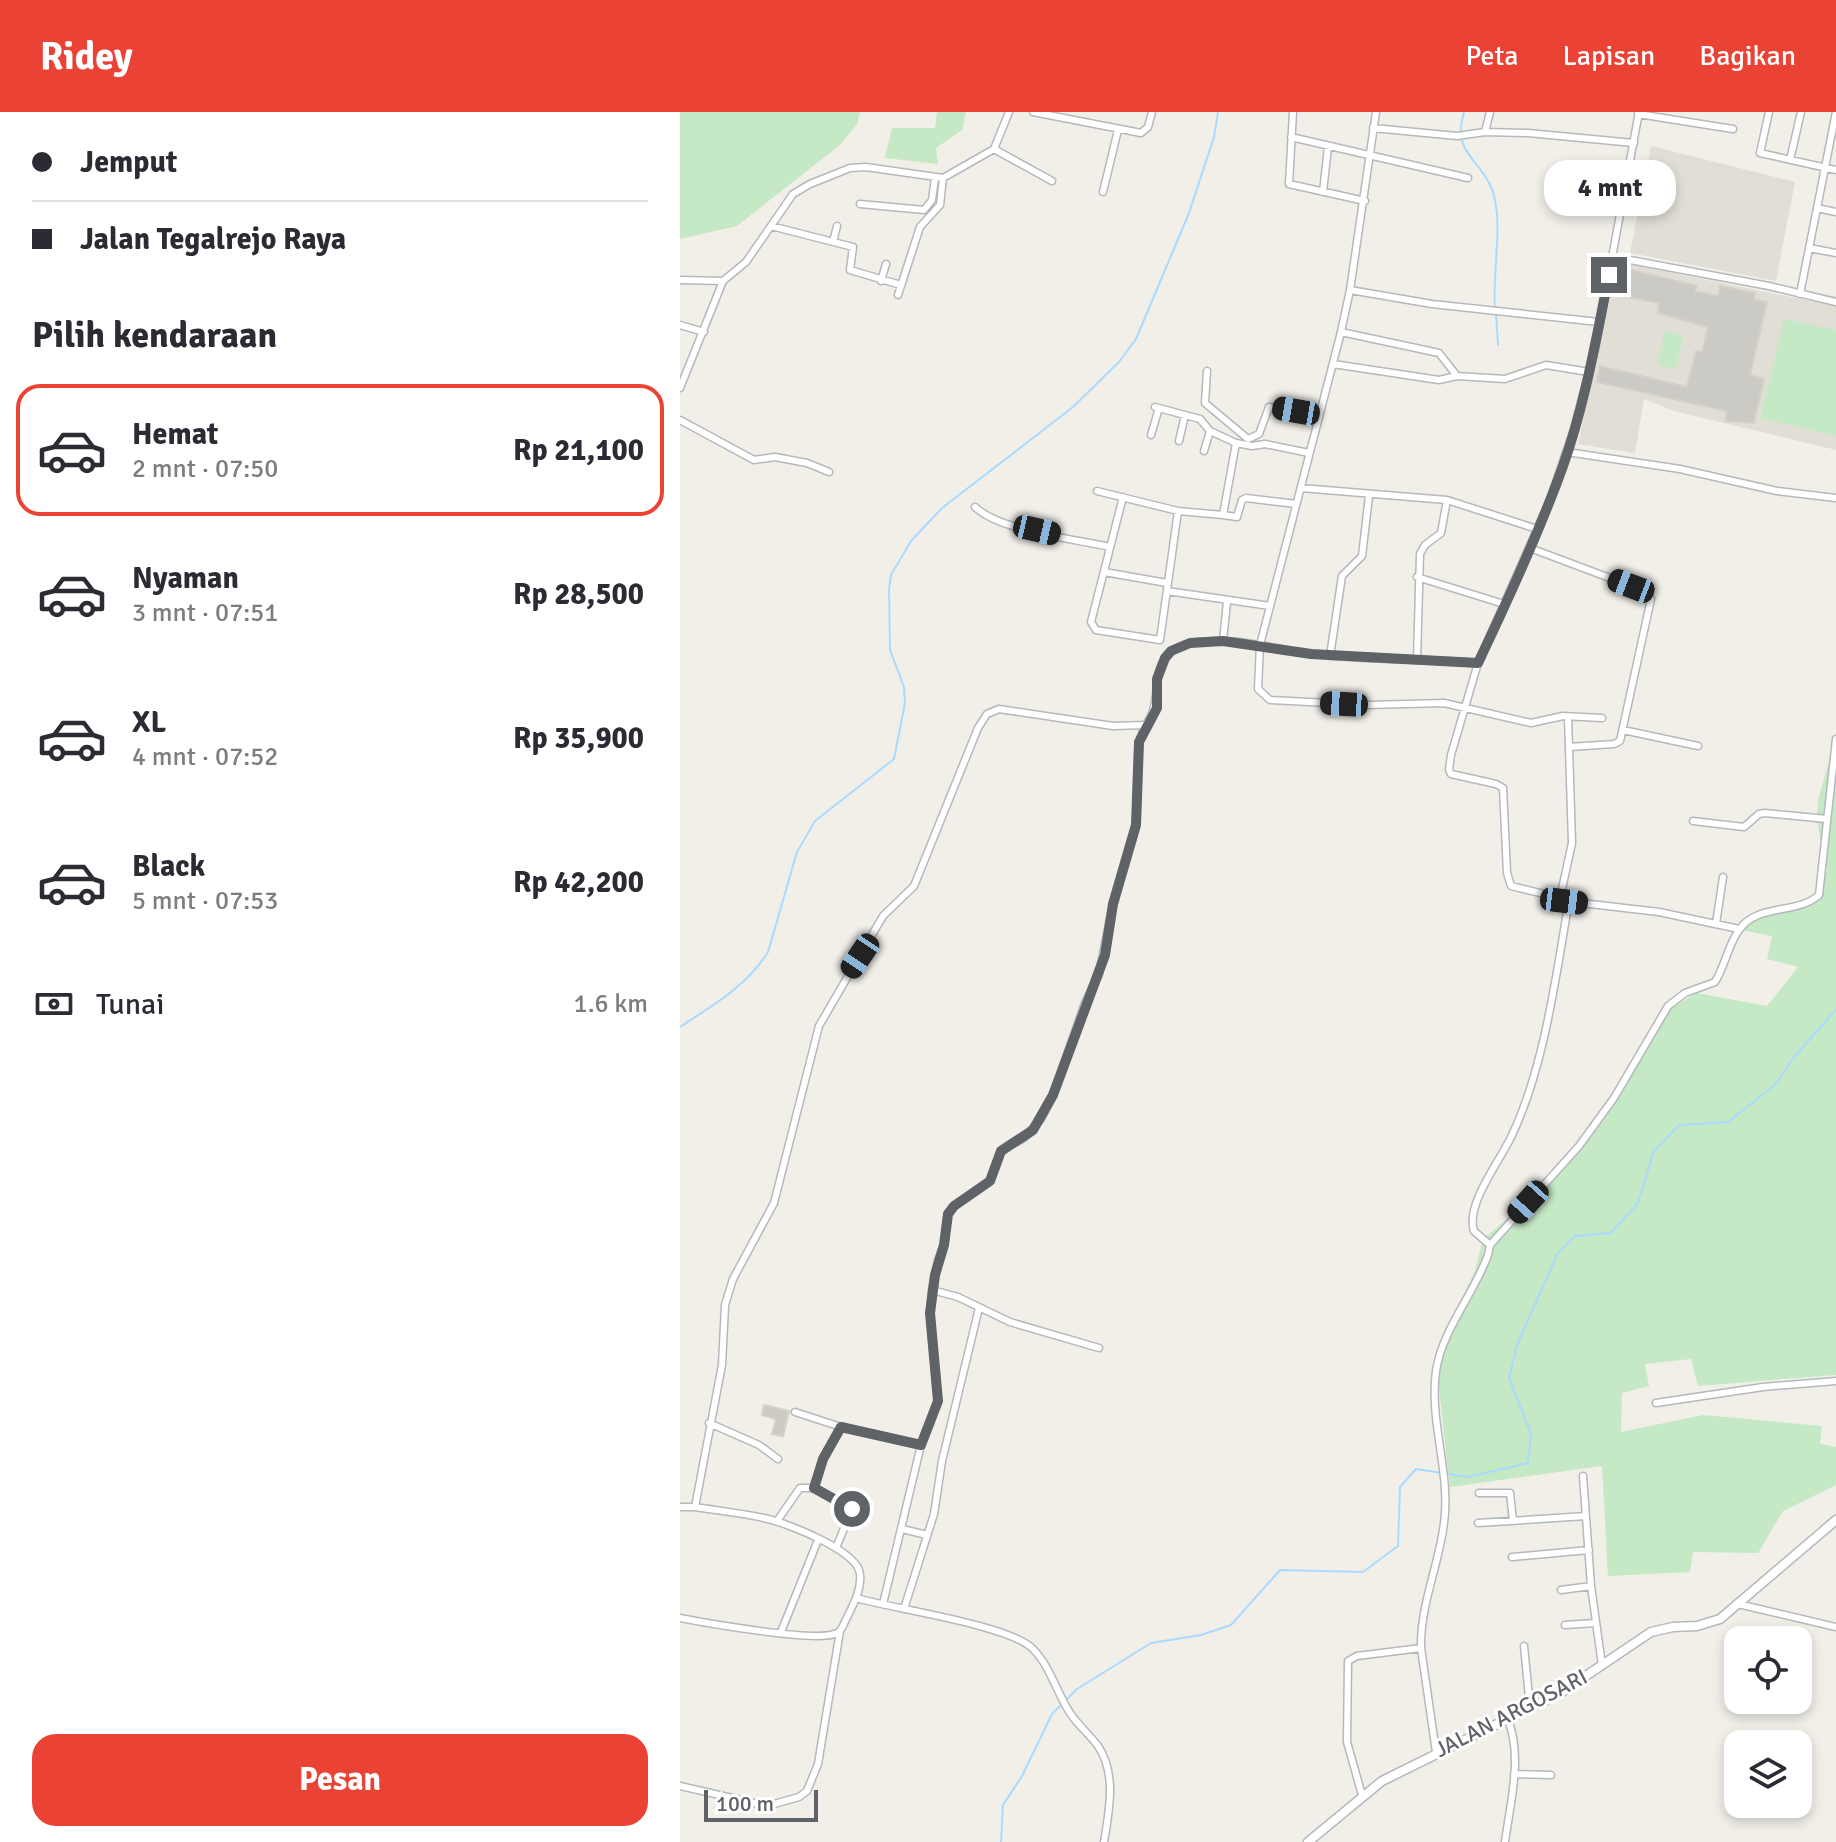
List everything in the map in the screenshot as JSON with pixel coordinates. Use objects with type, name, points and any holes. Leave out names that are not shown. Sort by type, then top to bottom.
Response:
[{"type":"street","points":[[680,388],[723,281],[746,262],[793,194],[850,168],[866,167],[939,178],[994,149],[1009,112]]},
{"type":"street","points":[[1033,112],[1118,130],[1144,132],[1152,112]]},
{"type":"street","points":[[1293,112],[1289,184],[1365,201]]},
{"type":"street","points":[[1376,112],[1350,290],[1260,645],[1258,689],[1270,700],[1465,706],[1531,723],[1568,717],[1602,718]]},
{"type":"street","points":[[1485,132],[1490,112]]},
{"type":"street","points":[[1769,112],[1760,153],[1836,170]]},
{"type":"street","points":[[1790,160],[1801,112]]},
{"type":"street","points":[[1800,294],[1836,112]]},
{"type":"street","points":[[1733,129],[1639,113],[1614,257],[1589,372],[1567,452],[1530,548],[1478,663],[1451,755],[1449,772],[1503,788],[1507,873],[1511,886],[1562,900],[1659,912],[1739,929]]},
{"type":"street","points":[[1373,128],[1460,136],[1485,132],[1634,143]]},
{"type":"street","points":[[1103,192],[1118,130]]},
{"type":"street","points":[[1291,137],[1468,178]]},
{"type":"street","points":[[1323,192],[1328,147]]},
{"type":"street","points":[[994,149],[1052,181]]},
{"type":"street","points":[[860,204],[924,210],[932,200],[939,178]]},
{"type":"street","points":[[898,295],[920,227],[940,205],[939,178]]},
{"type":"street","points":[[1817,208],[1836,212]]},
{"type":"street","points":[[771,226],[833,242],[854,244],[850,270],[901,285]]},
{"type":"street","points":[[833,242],[837,226]]},
{"type":"street","points":[[1809,248],[1836,253]]},
{"type":"street","points":[[1614,257],[1836,302]]},
{"type":"street","points":[[881,281],[886,264]]},
{"type":"street","points":[[680,280],[723,281]]},
{"type":"street","points":[[1350,290],[1488,311],[1599,322]]},
{"type":"street","points":[[680,325],[704,332]]},
{"type":"street","points":[[1341,332],[1439,353],[1457,376]]},
{"type":"street","points":[[1333,364],[1439,380],[1457,376],[1505,379],[1546,365],[1589,372]]},
{"type":"street","points":[[1207,371],[1205,403],[1248,439],[1259,434],[1269,407],[1319,415]]},
{"type":"street","points":[[1151,435],[1157,407],[1200,419],[1210,431],[1236,443],[1252,446],[1265,444],[1309,453]]},
{"type":"street","points":[[1179,441],[1185,415]]},
{"type":"street","points":[[680,420],[754,460],[775,457],[807,463],[829,472]]},
{"type":"street","points":[[1204,451],[1210,431]]},
{"type":"street","points":[[1223,515],[1236,443]]},
{"type":"street","points":[[1567,452],[1680,469],[1777,491],[1836,498]]},
{"type":"street","points":[[1301,488],[1369,496],[1421,496],[1447,500],[1537,529]]},
{"type":"street","points":[[1097,491],[1178,511],[1237,517],[1242,500],[1246,498],[1296,504]]},
{"type":"street","points":[[1330,656],[1342,576],[1362,556],[1369,496]]},
{"type":"street","points":[[1123,497],[1092,627],[1160,640],[1168,644],[1171,651]]},
{"type":"street","points":[[1417,659],[1420,554],[1425,545],[1441,533],[1447,500]]},
{"type":"street","points":[[975,507],[1012,525],[1110,547]]},
{"type":"street","points":[[1160,640],[1178,511]]},
{"type":"street","points":[[1530,548],[1649,594],[1652,601],[1623,730],[1617,744],[1569,747]]},
{"type":"street","points":[[1104,572],[1227,602],[1270,606]]},
{"type":"street","points":[[1417,577],[1504,604]]},
{"type":"street","points":[[1223,641],[1227,602]]},
{"type":"street","points":[[883,1604],[921,1445],[938,1401],[930,1313],[948,1214],[954,1206],[990,1181],[1001,1151],[1025,1137],[1041,1119],[1053,1095],[1085,1003],[1099,974],[1113,904],[1136,825],[1139,742],[1145,725],[1157,708],[1157,679],[1171,651],[1190,643],[1223,641],[1330,656],[1478,663]]},
{"type":"street","points":[[695,1507],[722,1365],[725,1305],[733,1279],[774,1203],[819,1026],[883,916],[914,886],[983,720],[987,714],[999,709],[1113,726],[1145,725]]},
{"type":"street","points":[[1490,1245],[1474,1231],[1473,1216],[1480,1194],[1513,1135],[1529,1093],[1558,967],[1567,912],[1562,900],[1572,843],[1568,717]]},
{"type":"street","points":[[1623,730],[1698,746]]},
{"type":"street","points":[[1436,1752],[1421,1648],[1427,1596],[1445,1520],[1436,1391],[1439,1359],[1481,1276],[1490,1245],[1579,1146],[1614,1098],[1668,1006],[1685,993],[1715,982],[1739,929],[1749,919],[1809,903],[1819,895],[1836,739]]},
{"type":"street","points":[[1693,821],[1744,827],[1759,814],[1765,813],[1827,819]]},
{"type":"street","points":[[1716,924],[1723,877]]},
{"type":"street","points":[[932,1290],[1010,1322],[1099,1348]]},
{"type":"street","points":[[904,1609],[927,1535],[979,1308]]},
{"type":"street","points":[[1656,1403],[1763,1387],[1836,1381]]},
{"type":"street","points":[[795,1412],[841,1427],[921,1445]]},
{"type":"street","points":[[709,1423],[759,1445],[778,1459]]},
{"type":"street","points":[[814,1488],[823,1459],[841,1427]]},
{"type":"street","points":[[1583,1476],[1591,1586],[1602,1665]]},
{"type":"street","points":[[777,1521],[800,1488],[814,1488],[852,1509],[836,1548]]},
{"type":"street","points":[[1479,1493],[1510,1493],[1513,1521]]},
{"type":"street","points":[[680,1508],[695,1507],[777,1521],[836,1548],[851,1557],[859,1567],[856,1598],[840,1631],[818,1764],[807,1791],[799,1797],[767,1806],[749,1804],[691,1786],[680,1786]]},
{"type":"street","points":[[1478,1523],[1586,1516]]},
{"type":"street","name":"JALAN ARGOSARI","points":[[1308,1842],[1382,1781],[1530,1708],[1651,1632],[1708,1624],[1738,1604],[1793,1553],[1836,1520]]},
{"type":"street","points":[[902,1529],[927,1535]]},
{"type":"street","points":[[781,1632],[818,1540]]},
{"type":"street","points":[[1512,1557],[1589,1550]]},
{"type":"street","points":[[1561,1590],[1591,1586]]},
{"type":"street","points":[[856,1598],[1024,1641],[1041,1658],[1065,1705],[1101,1751],[1110,1782],[1104,1842]]},
{"type":"street","points":[[1738,1604],[1836,1627]]},
{"type":"street","points":[[680,1618],[824,1636],[840,1631]]},
{"type":"street","points":[[1565,1625],[1595,1623]]},
{"type":"street","points":[[1524,1646],[1530,1708]]},
{"type":"street","points":[[1362,1795],[1347,1742],[1348,1661],[1357,1656],[1421,1648]]},
{"type":"street","points":[[1505,1842],[1514,1774],[1512,1730],[1508,1720]]},
{"type":"street","points":[[1514,1774],[1551,1775]]},
{"type":"shaded area","points":[[1651,146],[1795,182],[1776,281],[1630,253]]},
{"type":"shaded area","points":[[1618,262],[1836,306],[1836,450],[1674,411],[1644,399],[1635,453],[1578,444]]},
{"type":"green space","points":[[680,112],[860,112],[857,124],[841,144],[737,226],[680,239]]},
{"type":"green space","points":[[937,112],[966,112],[962,130],[936,148],[938,164],[885,158],[892,128],[935,128]]},
{"type":"green space","points":[[1784,319],[1836,330],[1836,436],[1760,418]]},
{"type":"green space","points":[[1665,331],[1683,336],[1676,369],[1657,365]]},
{"type":"green space","points":[[1836,737],[1836,1375],[1698,1386],[1691,1359],[1645,1364],[1649,1386],[1622,1393],[1621,1432],[1703,1415],[1822,1426],[1820,1444],[1836,1447],[1836,1485],[1783,1511],[1758,1553],[1693,1552],[1690,1572],[1608,1576],[1602,1466],[1450,1487],[1435,1354],[1475,1271],[1483,1239],[1528,1201],[1579,1145],[1671,1008],[1697,993],[1767,1006],[1798,967],[1767,959],[1772,936],[1741,930],[1747,924],[1815,896],[1827,871],[1817,822],[1818,800]]},
{"type":"building","points":[[1624,268],[1697,286],[1695,291],[1718,296],[1720,286],[1755,293],[1754,299],[1767,302],[1750,375],[1764,379],[1754,423],[1725,421],[1727,411],[1597,382],[1600,366],[1687,387],[1696,351],[1702,352],[1708,327],[1658,313],[1659,303],[1618,295]]},
{"type":"building","points":[[764,1405],[789,1411],[783,1436],[772,1434],[776,1419],[762,1415]]},
{"type":"waterway","points":[[680,1027],[739,985],[760,964],[768,952],[797,852],[815,821],[894,759],[905,703],[904,687],[890,650],[891,575],[911,541],[942,508],[1073,407],[1119,362],[1136,339],[1189,213],[1214,137],[1218,112]]},
{"type":"waterway","points":[[1464,112],[1461,126],[1464,146],[1486,178],[1495,202],[1495,308]]},
{"type":"waterway","points":[[1496,314],[1498,345]]},
{"type":"waterway","points":[[1067,1699],[1077,1689],[1151,1643],[1201,1635],[1231,1625],[1280,1570],[1363,1572],[1398,1546],[1400,1487],[1416,1469],[1468,1477],[1528,1463],[1531,1434],[1509,1378],[1517,1345],[1558,1253],[1575,1236],[1611,1233],[1638,1203],[1654,1151],[1679,1125],[1728,1122],[1777,1083],[1793,1058],[1836,1010]]},
{"type":"waterway","points":[[1001,1842],[1003,1805],[1022,1776],[1052,1714],[1062,1704]]},
{"type":"route","points":[[852,1509],[814,1488],[823,1459],[841,1427],[921,1445],[938,1401],[930,1313],[948,1214],[954,1206],[990,1181],[1001,1151],[1025,1137],[1041,1119],[1099,974],[1113,904],[1136,825],[1139,742],[1145,725],[1157,708],[1157,679],[1165,658],[1171,651],[1190,643],[1223,641],[1311,654],[1478,663],[1564,464],[1595,349],[1609,275]]}]
